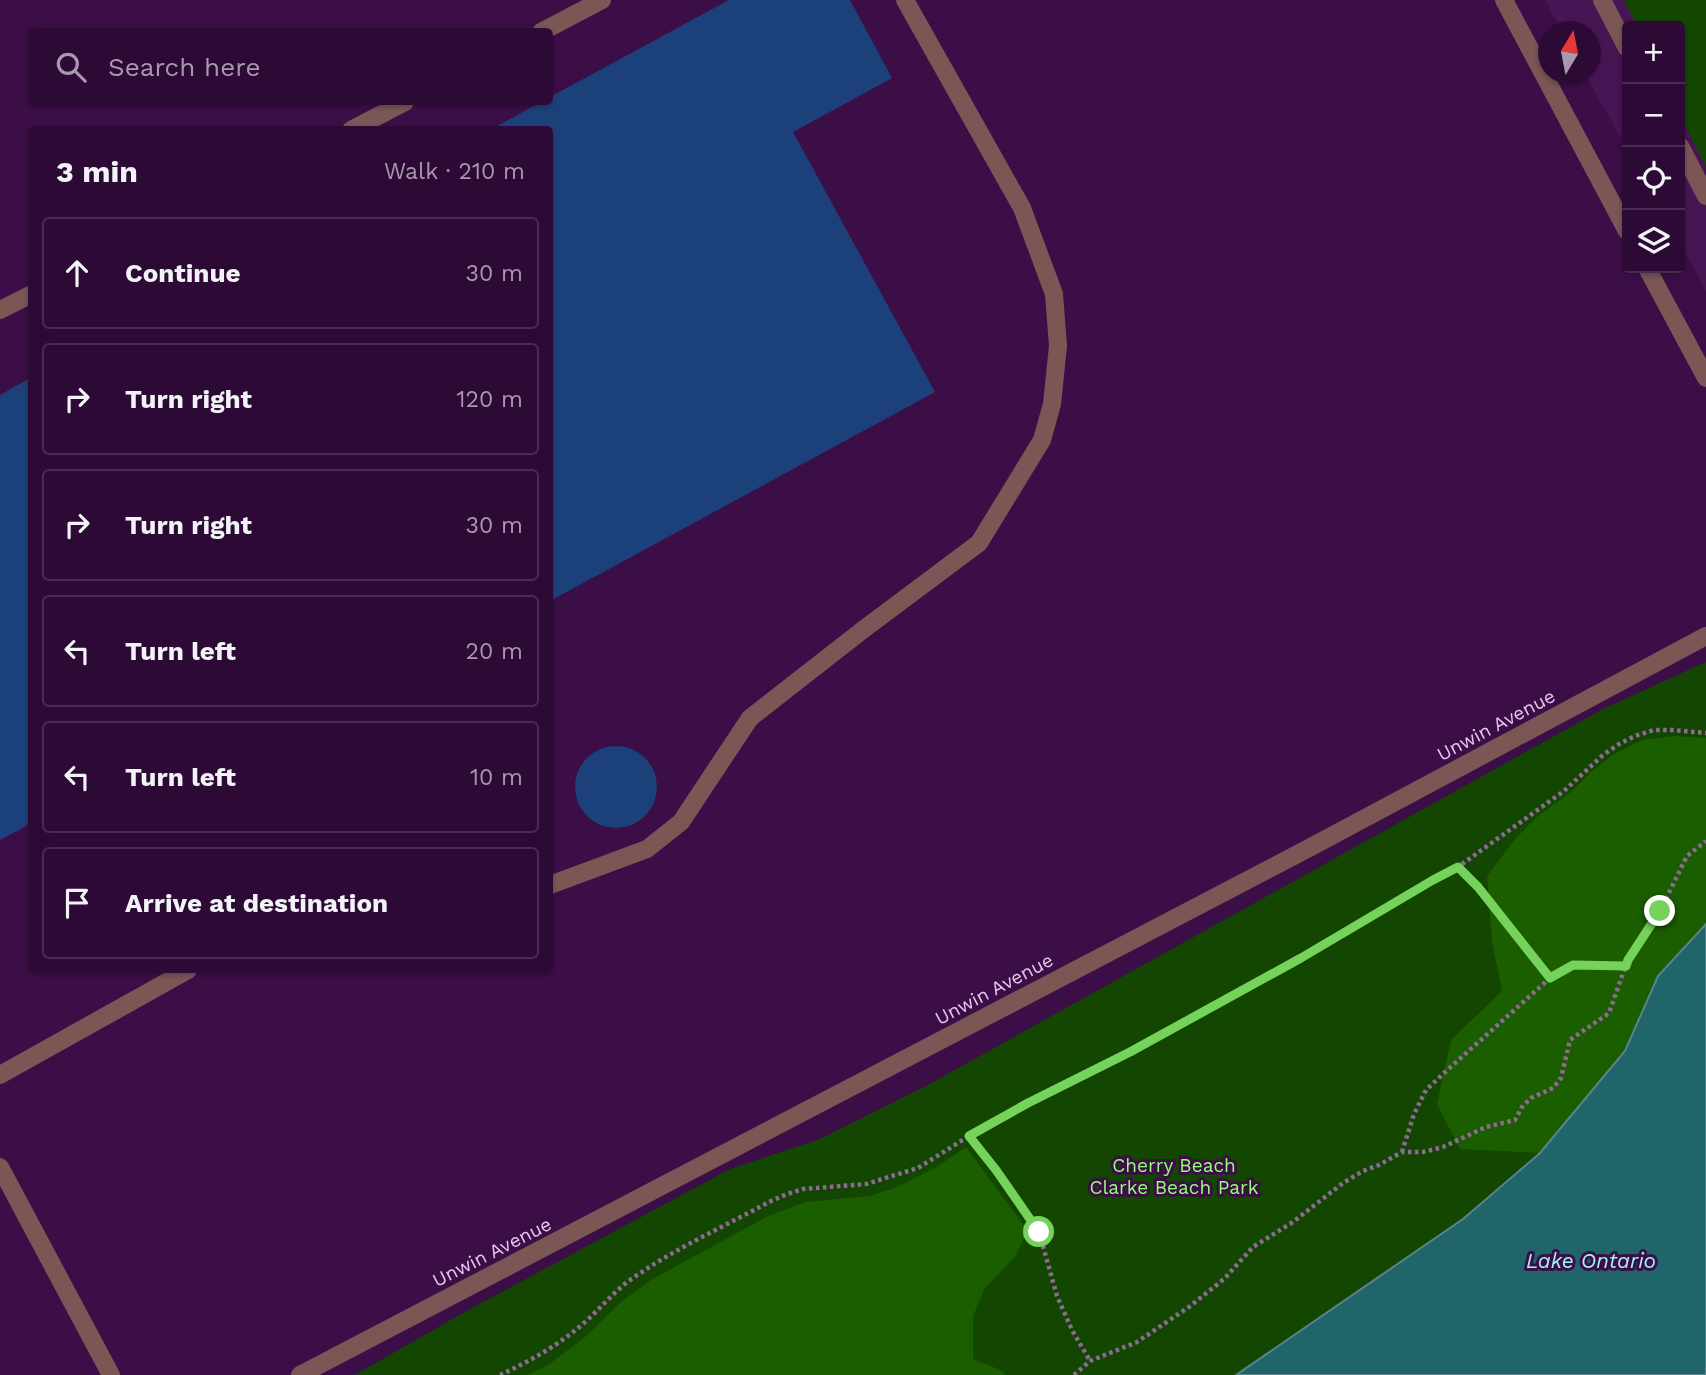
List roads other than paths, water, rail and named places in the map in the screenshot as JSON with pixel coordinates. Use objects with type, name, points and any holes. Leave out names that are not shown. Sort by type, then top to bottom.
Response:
[{"type":"street","points":[[549,28],[602,0]]},
{"type":"street","points":[[553,884],[647,849],[681,822],[750,718],[979,543],[1042,440],[1052,404],[1058,346],[1054,294],[1022,208],[905,0]]},
{"type":"street","points":[[1504,0],[1622,222]]},
{"type":"street","points":[[1602,0],[1622,38]]},
{"type":"street","points":[[359,126],[399,105]]},
{"type":"street","points":[[1681,147],[1706,196]]},
{"type":"street","points":[[1650,273],[1706,378]]},
{"type":"street","points":[[0,310],[28,296]]},
{"type":"street","name":"Unwin Avenue","points":[[300,1375],[1297,855],[1706,636]]},
{"type":"street","points":[[0,1075],[183,973]]},
{"type":"street","points":[[0,1167],[111,1375]]},
{"type":"water","name":"Lake Ontario","points":[[1706,924],[1706,1375],[1236,1375],[1463,1219],[1540,1153],[1625,1051],[1658,976]]},
{"type":"park label","name":"Cherry Beach Clarke Beach Park","points":[[1174,1176]]}]
